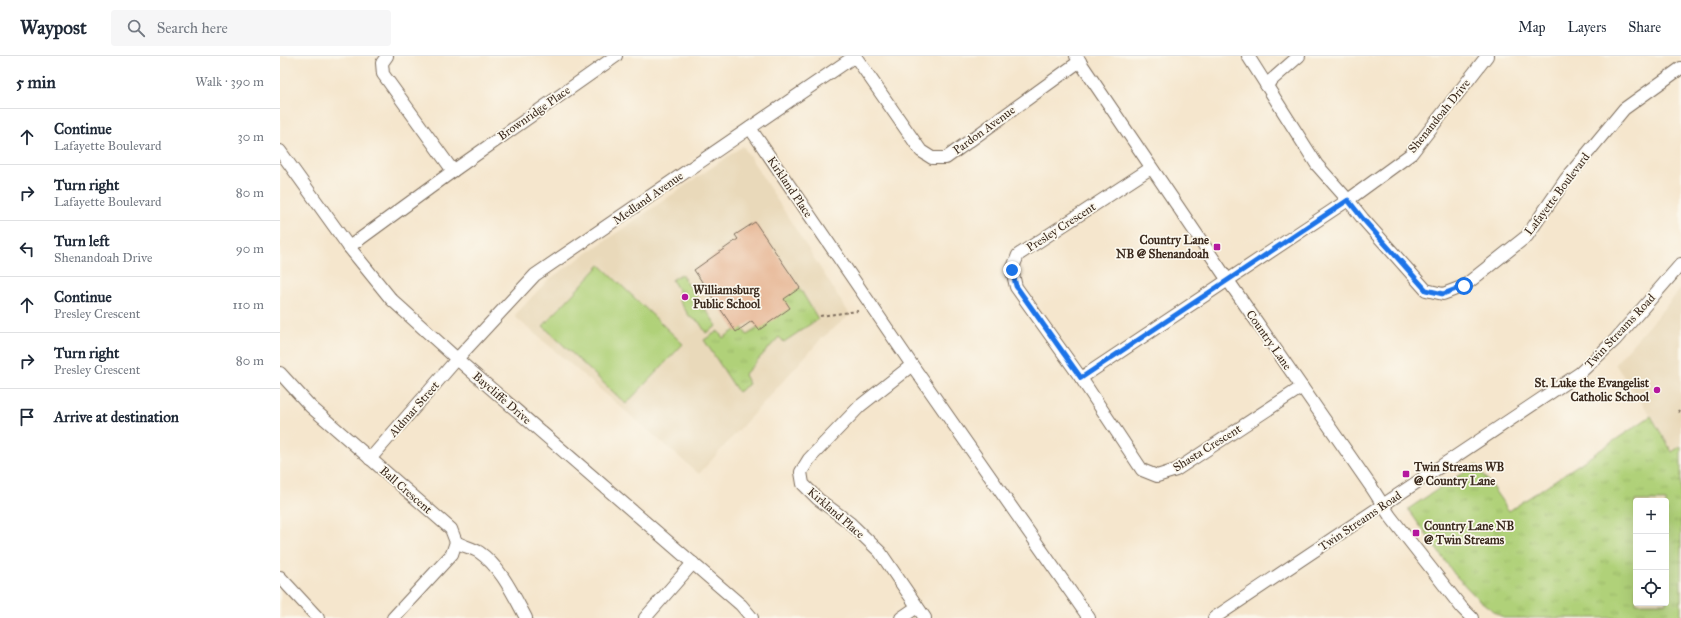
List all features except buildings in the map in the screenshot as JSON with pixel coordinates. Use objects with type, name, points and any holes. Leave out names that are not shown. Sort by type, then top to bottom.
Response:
[{"type":"street","points":[[386,56],[382,63],[383,74],[453,171]]},
{"type":"street","name":"Brownridge Place","points":[[349,247],[453,171],[616,56]]},
{"type":"street","name":"Pardon Avenue","points":[[855,56],[921,151],[932,158],[946,158],[1078,59]]},
{"type":"street","name":"Medland Avenue","points":[[457,359],[535,276],[855,56]]},
{"type":"street","name":"Lafayette Boulevard","points":[[1248,56],[1317,165],[1426,290],[1443,294],[1464,286],[1527,236],[1566,179],[1624,109],[1681,68]]},
{"type":"street","points":[[1266,85],[1299,56]]},
{"type":"street","name":"Shenandoah Drive","points":[[1227,279],[1348,200],[1411,154],[1487,56]]},
{"type":"street","name":"Country Lane","points":[[1078,59],[1390,516],[1462,608],[1472,618]]},
{"type":"street","name":"Kirkland Place","points":[[750,128],[912,365],[1089,618]]},
{"type":"street","name":"Baycliffe Drive","points":[[280,151],[349,247],[391,299],[457,359],[741,605],[752,618]]},
{"type":"street","name":"Presley Crescent","points":[[1081,378],[1016,286],[1012,270],[1018,256],[1151,168]]},
{"type":"street","name":"Twin Streams Road","points":[[1214,618],[1580,374],[1615,340],[1681,264]]},
{"type":"street","points":[[1081,378],[1227,279]]},
{"type":"street","name":"Aldmar Street","points":[[370,459],[457,359]]},
{"type":"street","name":"Kirkland Place","points":[[912,365],[860,406],[809,459],[801,472],[803,484],[818,499],[850,523],[880,552],[924,618]]},
{"type":"street","name":"Ball Crescent","points":[[280,373],[311,407],[451,529],[456,542]]},
{"type":"street","name":"Shasta Crescent","points":[[1081,378],[1142,470],[1157,476],[1176,470],[1302,387]]},
{"type":"street","points":[[393,618],[452,554],[456,542],[479,552],[495,568],[511,591],[526,618]]},
{"type":"street","points":[[645,618],[693,563]]},
{"type":"street","points":[[280,577],[318,618]]},
{"type":"street","points":[[901,618],[917,607]]},
{"type":"path","points":[[820,316],[858,311]]},
{"type":"path","points":[[1678,410],[1681,414]]},
{"type":"shaded area","name":"Williamsburg Public School","points":[[743,146],[850,315],[821,339],[699,474],[514,316],[548,280]]},
{"type":"shaded area","name":"St. Luke the Evangelist Catholic School","points":[[1681,289],[1681,446],[1672,452],[1651,416],[1615,364]]},
{"type":"green space","points":[[600,265],[683,344],[626,404],[543,326]]},
{"type":"green space","points":[[681,274],[717,326],[706,333],[699,322],[690,317],[679,301],[679,291],[672,280]]},
{"type":"green space","points":[[799,287],[818,319],[784,342],[779,337],[744,375],[749,384],[738,392],[704,340],[718,331],[723,338],[741,326],[747,335],[786,310],[779,299]]},
{"type":"green space","points":[[1651,416],[1672,452],[1681,446],[1681,618],[1503,618],[1479,600],[1455,575],[1408,509],[1476,464],[1509,511]]},
{"type":"place","name":"Country Lane NB @ Shenandoah","points":[[1217,247]]},
{"type":"place","name":"Williamsburg Public School","points":[[685,297]]},
{"type":"place","name":"St. Luke the Evangelist Catholic School","points":[[1657,390]]},
{"type":"place","name":"Twin Streams WB @ Country Lane","points":[[1406,474]]},
{"type":"place","name":"Country Lane NB @ Twin Streams","points":[[1416,533]]},
{"type":"route","points":[[1012,270],[1016,286],[1081,378],[1227,279],[1348,200],[1426,290],[1443,294],[1464,286]]}]
